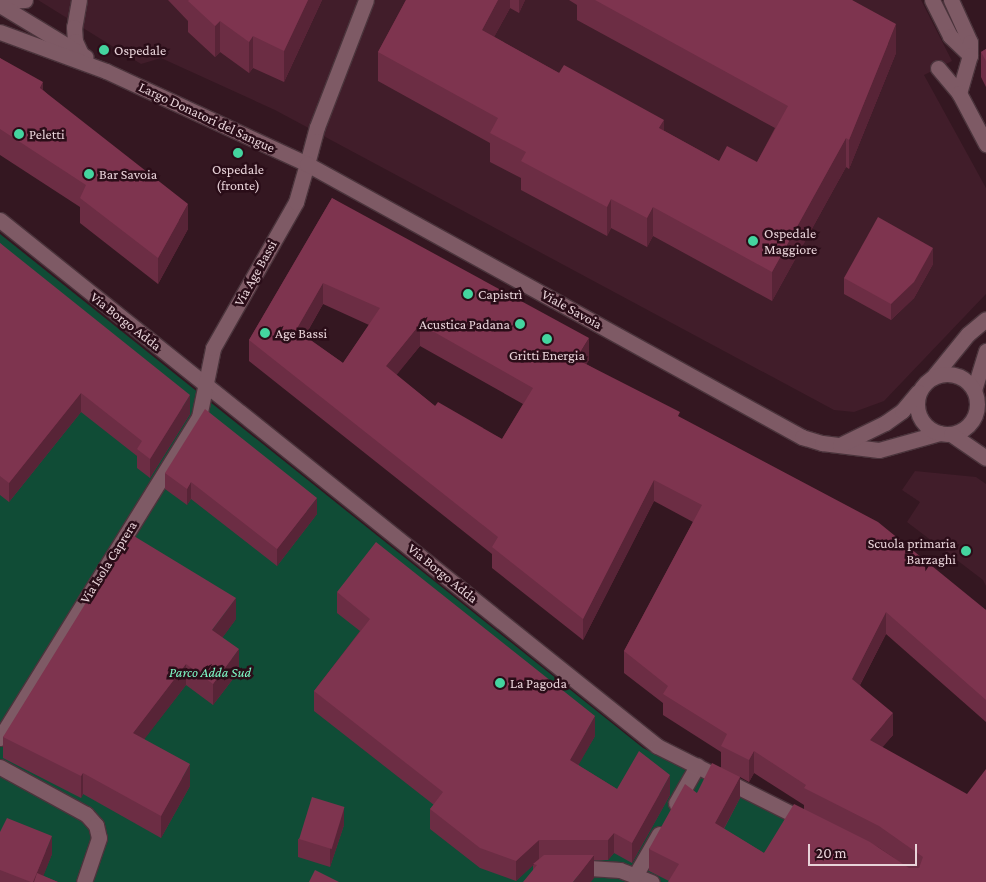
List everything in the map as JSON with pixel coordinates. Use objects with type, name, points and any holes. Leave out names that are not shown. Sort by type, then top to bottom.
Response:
[{"type":"street","points":[[0,3],[26,0]]},
{"type":"street","points":[[79,0],[74,27],[75,41],[82,54]]},
{"type":"street","name":"Via Age Bassi","points":[[206,383],[213,348],[296,202],[317,127],[366,0]]},
{"type":"street","points":[[932,0],[950,36],[970,56]]},
{"type":"street","points":[[951,0],[967,29],[970,56],[959,93]]},
{"type":"street","name":"Largo Donatori del Sangue","points":[[0,3],[106,71]]},
{"type":"street","name":"Largo Donatori del Sangue","points":[[0,32],[106,71],[308,164]]},
{"type":"street","points":[[938,68],[959,93],[986,144]]},
{"type":"street","name":"Viale Savoia","points":[[308,164],[802,437],[840,444],[886,449],[945,434]]},
{"type":"street","name":"Via Borgo Adda","points":[[0,220],[206,383],[657,746],[821,829]]},
{"type":"street","points":[[840,444],[885,423],[902,411],[968,334],[986,319]]},
{"type":"street","points":[[974,390],[986,351]]},
{"type":"street","points":[[933,377],[952,373],[961,377],[974,390],[981,415],[968,426],[945,434]]},
{"type":"street","name":"Via Isola Caprera","points":[[0,738],[199,417],[206,383]]},
{"type":"street","points":[[918,392],[918,413],[922,422],[986,458]]},
{"type":"street","points":[[636,874],[697,766]]},
{"type":"street","points":[[0,767],[86,814],[96,825],[100,838],[84,882]]},
{"type":"street","points":[[562,867],[611,869],[636,874],[652,882]]},
{"type":"shaded area","name":"Ospedale Maggiore","points":[[38,0],[921,0],[952,61],[924,75],[986,188],[986,294],[884,401],[854,412],[834,410],[275,110],[161,58],[141,64]]},
{"type":"shaded area","name":"Scuola primaria Barzaghi","points":[[915,471],[976,477],[986,484],[986,586],[983,580],[907,522],[920,502],[902,490]]},
{"type":"green space","name":"Parco Adda Sud","points":[[0,234],[643,748],[870,862],[901,882],[0,882]]},
{"type":"building","points":[[189,0],[308,0],[284,51],[253,36],[249,42],[220,21],[215,26]]},
{"type":"building","points":[[406,0],[498,0],[482,30],[559,73],[564,65],[664,120],[659,128],[719,161],[727,146],[757,162],[788,106],[595,0],[852,0],[896,24],[849,140],[846,138],[772,272],[653,207],[647,218],[611,199],[607,207],[521,161],[526,152],[490,133],[498,118],[378,52]]},
{"type":"building","points":[[986,49],[986,61],[981,52]]},
{"type":"building","points":[[0,58],[43,82],[40,88],[188,204],[158,258],[80,198],[86,185],[0,129]]},
{"type":"building","points":[[332,198],[589,338],[576,359],[680,412],[678,416],[878,522],[986,610],[986,700],[886,612],[852,679],[893,713],[870,740],[967,794],[986,769],[986,882],[668,882],[679,864],[649,849],[685,784],[697,793],[712,763],[740,777],[715,823],[764,853],[794,804],[870,842],[909,868],[919,868],[923,857],[879,826],[804,788],[806,785],[754,751],[749,760],[721,746],[727,734],[663,694],[668,686],[624,651],[702,505],[654,480],[583,619],[492,547],[498,537],[249,340]],"holes":[[[323,283],[380,308],[343,363],[296,330]],[[420,324],[533,388],[502,439],[438,402],[435,406],[386,366]]]},
{"type":"building","points":[[878,217],[933,248],[914,282],[891,304],[844,278]]},
{"type":"building","points":[[0,243],[190,395],[150,459],[137,449],[142,441],[81,393],[9,483],[0,476]]},
{"type":"building","points":[[205,409],[317,498],[277,549],[191,482],[187,489],[165,473]]},
{"type":"building","points":[[129,533],[236,598],[212,630],[239,649],[213,684],[186,664],[133,733],[190,764],[161,816],[83,773],[81,776],[3,737]]},
{"type":"building","points":[[376,542],[595,716],[570,760],[617,789],[639,751],[670,775],[632,843],[614,833],[608,840],[539,840],[516,861],[480,848],[430,809],[443,792],[314,691],[370,619],[337,592]]},
{"type":"building","points":[[312,797],[345,807],[332,849],[299,839]]},
{"type":"building","points":[[7,818],[52,836],[33,882],[0,870],[0,832]]},
{"type":"building","points":[[544,855],[594,855],[573,882],[523,882],[537,865],[533,864]]},
{"type":"building","points":[[315,870],[339,882],[309,882]]},
{"type":"building","points":[[37,873],[58,882],[34,882]]},
{"type":"place","name":"Ospedale","points":[[104,50]]},
{"type":"place","name":"Peletti","points":[[19,134]]},
{"type":"place","name":"Ospedale (fronte)","points":[[238,153]]},
{"type":"place","name":"Bar Savoia","points":[[89,174]]},
{"type":"place","name":"Ospedale Maggiore","points":[[753,241]]},
{"type":"place","name":"Capistrì","points":[[468,294]]},
{"type":"place","name":"Acustica Padana","points":[[520,324]]},
{"type":"place","name":"Age Bassi","points":[[265,333]]},
{"type":"place","name":"Gritti Energia","points":[[547,339]]},
{"type":"place","name":"Scuola primaria Barzaghi","points":[[966,551]]},
{"type":"place","name":"La Pagoda","points":[[500,683]]}]
